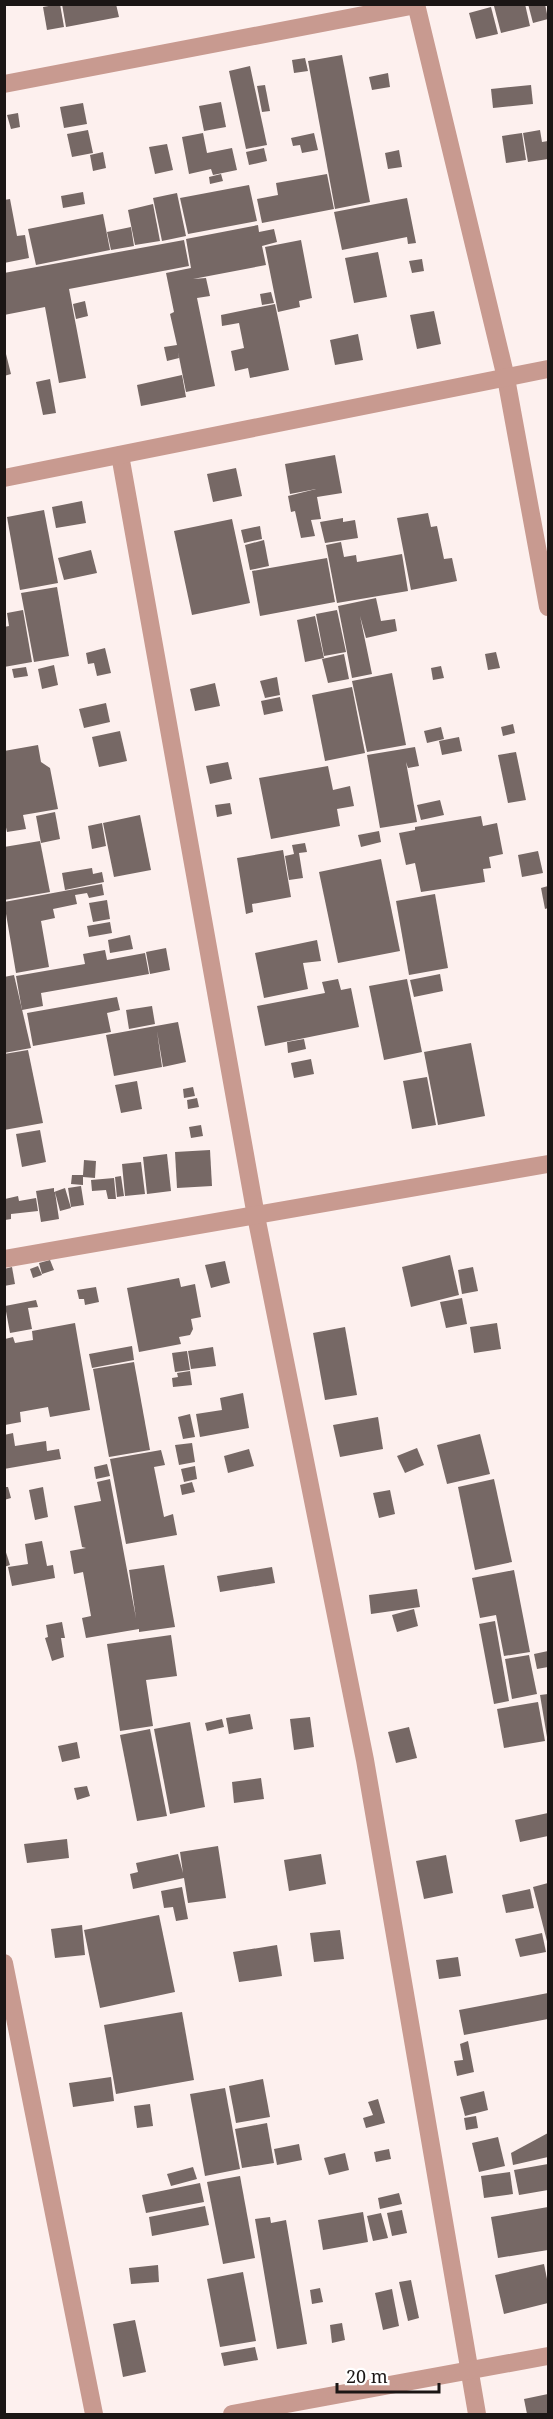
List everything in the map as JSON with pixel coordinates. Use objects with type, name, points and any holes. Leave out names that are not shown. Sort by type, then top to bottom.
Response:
[{"type":"street","points":[[4,84],[416,5],[506,378],[549,607]]},
{"type":"street","points":[[4,478],[549,369]]},
{"type":"street","points":[[120,455],[256,1216],[365,1760],[477,2415]]},
{"type":"street","points":[[4,1259],[549,1164]]},
{"type":"street","points":[[4,1963],[94,2415]]},
{"type":"street","points":[[232,2415],[549,2355]]},
{"type":"building","points":[[60,4],[64,27],[47,30],[43,7]]},
{"type":"building","points":[[62,4],[116,4],[119,17],[66,27]]},
{"type":"building","points":[[525,4],[530,26],[501,33],[494,6]]},
{"type":"building","points":[[528,4],[545,4],[548,19],[533,23]]},
{"type":"building","points":[[491,7],[498,34],[476,39],[469,13]]},
{"type":"building","points":[[342,55],[370,202],[335,209],[308,61]]},
{"type":"building","points":[[305,58],[308,71],[294,73],[292,60]]},
{"type":"building","points":[[250,66],[267,145],[246,149],[229,71]]},
{"type":"building","points":[[388,73],[390,87],[372,90],[369,77]]},
{"type":"building","points":[[265,85],[270,111],[262,112],[257,86]]},
{"type":"building","points":[[531,85],[533,104],[493,108],[491,89]]},
{"type":"building","points":[[221,102],[226,127],[204,131],[199,106]]},
{"type":"building","points":[[83,103],[87,124],[64,128],[60,107]]},
{"type":"building","points":[[18,113],[20,127],[11,129],[7,115]]},
{"type":"building","points":[[88,130],[93,153],[72,157],[67,134]]},
{"type":"building","points":[[540,130],[542,142],[548,141],[548,159],[528,162],[523,133]]},
{"type":"building","points":[[203,133],[207,153],[232,148],[237,170],[213,175],[211,169],[189,174],[182,137]]},
{"type":"building","points":[[314,133],[318,150],[302,153],[300,145],[293,146],[291,138]]},
{"type":"building","points":[[522,133],[526,160],[506,163],[502,136]]},
{"type":"building","points":[[167,144],[173,170],[155,174],[149,147]]},
{"type":"building","points":[[264,148],[267,161],[249,165],[246,152]]},
{"type":"building","points":[[399,150],[402,167],[388,169],[385,153]]},
{"type":"building","points":[[103,152],[106,168],[93,171],[90,155]]},
{"type":"building","points":[[221,174],[223,181],[210,184],[209,177]]},
{"type":"building","points":[[327,174],[334,209],[262,223],[257,199],[278,195],[276,183]]},
{"type":"building","points":[[249,185],[257,221],[188,234],[180,198]]},
{"type":"building","points":[[83,192],[85,204],[63,208],[61,196]]},
{"type":"building","points":[[177,193],[186,236],[162,241],[153,198]]},
{"type":"building","points":[[407,198],[416,243],[408,244],[407,237],[342,250],[334,212]]},
{"type":"building","points":[[10,199],[17,236],[25,235],[29,258],[4,263],[4,200]]},
{"type":"building","points":[[153,204],[160,241],[135,245],[128,210]]},
{"type":"building","points":[[103,214],[110,250],[36,265],[28,229]]},
{"type":"building","points":[[258,225],[259,232],[274,229],[277,242],[262,246],[266,265],[193,279],[206,278],[210,296],[197,298],[215,386],[186,392],[178,352],[179,358],[167,361],[164,347],[177,345],[170,314],[174,312],[166,273],[191,268],[186,239]]},
{"type":"building","points":[[131,227],[134,246],[111,250],[107,232]]},
{"type":"building","points":[[184,240],[189,266],[69,289],[86,378],[59,383],[45,307],[4,315],[4,273]]},
{"type":"building","points":[[301,240],[312,298],[299,301],[300,307],[278,312],[265,247]]},
{"type":"building","points":[[378,252],[387,297],[354,303],[345,258]]},
{"type":"building","points":[[422,259],[424,271],[412,273],[409,261]]},
{"type":"building","points":[[271,292],[274,303],[262,305],[260,294]]},
{"type":"building","points":[[85,301],[88,316],[76,319],[73,304]]},
{"type":"building","points":[[275,304],[289,370],[250,378],[248,368],[235,371],[231,351],[244,348],[239,323],[222,326],[221,315]]},
{"type":"building","points":[[434,311],[441,344],[417,349],[410,315]]},
{"type":"building","points":[[358,334],[363,360],[335,365],[330,340]]},
{"type":"building","points":[[4,346],[11,374],[4,376]]},
{"type":"building","points":[[182,375],[186,397],[141,406],[137,385]]},
{"type":"building","points":[[50,379],[56,413],[43,415],[36,382]]},
{"type":"building","points":[[335,455],[342,493],[317,497],[321,519],[311,520],[315,536],[301,538],[295,511],[291,512],[288,496],[316,489],[290,494],[285,464]]},
{"type":"building","points":[[236,468],[242,496],[213,502],[207,474]]},
{"type":"building","points":[[82,501],[86,523],[56,528],[52,507]]},
{"type":"building","points":[[44,510],[58,583],[20,590],[7,517]]},
{"type":"building","points":[[428,513],[431,527],[437,526],[444,559],[452,558],[457,581],[411,590],[397,518]]},
{"type":"building","points":[[343,518],[343,522],[355,520],[358,538],[325,543],[320,522]]},
{"type":"building","points":[[232,519],[250,603],[192,615],[174,531]]},
{"type":"building","points":[[260,526],[262,539],[244,543],[241,530]]},
{"type":"building","points":[[264,540],[269,566],[250,570],[245,545]]},
{"type":"building","points":[[341,542],[344,557],[356,555],[357,562],[402,554],[408,591],[337,603],[326,545]]},
{"type":"building","points":[[91,550],[97,573],[64,580],[58,558]]},
{"type":"building","points":[[327,558],[335,602],[260,616],[252,571]]},
{"type":"building","points":[[57,587],[69,656],[34,662],[21,593]]},
{"type":"building","points":[[376,598],[381,621],[395,619],[397,631],[366,638],[360,616],[372,674],[352,678],[338,606]]},
{"type":"building","points":[[23,610],[32,662],[4,667],[4,627],[9,626],[7,613]]},
{"type":"building","points":[[337,610],[346,652],[324,656],[316,614]]},
{"type":"building","points":[[315,616],[324,658],[305,662],[297,620]]},
{"type":"building","points":[[105,648],[111,673],[97,676],[94,663],[88,664],[86,653]]},
{"type":"building","points":[[496,652],[500,668],[488,670],[485,654]]},
{"type":"building","points":[[344,654],[349,679],[328,683],[322,659]]},
{"type":"building","points":[[54,665],[58,685],[42,689],[38,669]]},
{"type":"building","points":[[441,666],[444,678],[433,680],[431,668]]},
{"type":"building","points":[[26,667],[28,676],[14,678],[12,669]]},
{"type":"building","points":[[392,673],[406,745],[367,752],[352,681]]},
{"type":"building","points":[[277,677],[280,695],[265,698],[260,681]]},
{"type":"building","points":[[215,683],[220,706],[195,711],[190,689]]},
{"type":"building","points":[[352,687],[365,753],[325,761],[312,695]]},
{"type":"building","points":[[280,697],[283,711],[264,715],[261,701]]},
{"type":"building","points":[[106,703],[110,722],[84,728],[79,709]]},
{"type":"building","points":[[513,724],[515,733],[503,736],[501,727]]},
{"type":"building","points":[[441,727],[444,739],[427,743],[424,731]]},
{"type":"building","points":[[120,731],[127,761],[99,767],[92,737]]},
{"type":"building","points":[[459,737],[462,751],[442,755],[439,741]]},
{"type":"building","points":[[38,745],[41,762],[50,768],[58,809],[23,815],[26,829],[7,832],[4,818],[4,751]]},
{"type":"building","points":[[415,747],[419,766],[408,768],[406,762],[417,822],[380,828],[367,755]]},
{"type":"building","points":[[516,752],[526,800],[508,803],[498,755]]},
{"type":"building","points":[[228,762],[232,779],[210,784],[206,766]]},
{"type":"building","points":[[328,766],[333,790],[350,786],[354,806],[337,809],[340,826],[271,839],[259,778]]},
{"type":"building","points":[[440,800],[444,815],[421,820],[417,805]]},
{"type":"building","points":[[230,803],[232,814],[217,817],[215,805]]},
{"type":"building","points":[[55,812],[60,839],[41,843],[36,816]]},
{"type":"building","points":[[140,815],[151,870],[114,877],[103,823]]},
{"type":"building","points":[[481,816],[483,826],[497,823],[503,854],[489,857],[491,868],[483,869],[485,882],[421,892],[415,863],[406,865],[399,833],[415,830],[415,827]]},
{"type":"building","points":[[102,823],[106,846],[92,849],[88,826]]},
{"type":"building","points":[[379,831],[381,842],[361,847],[358,835]]},
{"type":"building","points":[[40,841],[50,892],[4,900],[4,847]]},
{"type":"building","points":[[305,843],[307,852],[299,853],[303,878],[289,880],[285,856],[294,854],[292,845]]},
{"type":"building","points":[[283,850],[291,897],[252,904],[253,912],[246,914],[237,858]]},
{"type":"building","points":[[538,851],[543,873],[522,877],[518,855]]},
{"type":"building","points":[[381,859],[400,951],[338,963],[319,872]]},
{"type":"building","points":[[92,868],[93,874],[102,872],[104,882],[65,890],[62,873]]},
{"type":"building","points":[[102,884],[104,895],[89,898],[87,893],[75,895],[77,904],[53,909],[55,918],[41,921],[49,967],[16,973],[4,902]]},
{"type":"building","points":[[548,886],[548,908],[545,909],[541,888]]},
{"type":"building","points":[[435,894],[448,968],[409,975],[396,901]]},
{"type":"building","points":[[107,900],[110,919],[93,922],[89,903]]},
{"type":"building","points":[[110,922],[112,933],[89,937],[87,926]]},
{"type":"building","points":[[130,935],[133,949],[110,953],[108,940]]},
{"type":"building","points":[[317,940],[321,961],[303,963],[308,989],[264,998],[255,953]]},
{"type":"building","points":[[166,948],[170,970],[150,974],[146,952]]},
{"type":"building","points":[[105,950],[107,960],[145,953],[149,974],[41,993],[43,1006],[22,1010],[16,976],[85,964],[83,954]]},
{"type":"building","points":[[440,974],[443,991],[414,997],[410,980]]},
{"type":"building","points":[[14,975],[31,1048],[4,1053],[4,977]]},
{"type":"building","points":[[338,979],[341,990],[351,988],[359,1027],[265,1046],[257,1006],[325,993],[322,982]]},
{"type":"building","points":[[407,979],[422,1052],[384,1060],[369,986]]},
{"type":"building","points":[[117,997],[120,1010],[107,1013],[111,1032],[33,1046],[27,1013]]},
{"type":"building","points":[[152,1006],[155,1024],[129,1029],[126,1010]]},
{"type":"building","points":[[178,1022],[186,1062],[163,1067],[157,1031],[162,1067],[114,1076],[106,1035]]},
{"type":"building","points":[[304,1039],[306,1049],[288,1053],[287,1042]]},
{"type":"building","points":[[471,1043],[485,1116],[438,1125],[424,1052]]},
{"type":"building","points":[[28,1050],[43,1123],[4,1130],[4,1054]]},
{"type":"building","points":[[311,1059],[314,1074],[294,1078],[291,1063]]},
{"type":"building","points":[[427,1077],[436,1125],[412,1129],[403,1081]]},
{"type":"building","points":[[137,1081],[142,1109],[121,1113],[115,1085]]},
{"type":"building","points":[[193,1087],[195,1096],[184,1098],[183,1089]]},
{"type":"building","points":[[197,1098],[199,1107],[188,1109],[187,1100]]},
{"type":"building","points":[[201,1125],[203,1136],[191,1138],[189,1127]]},
{"type":"building","points":[[40,1130],[46,1162],[22,1167],[16,1134]]},
{"type":"building","points":[[210,1150],[212,1186],[177,1188],[175,1152]]},
{"type":"building","points":[[167,1154],[171,1191],[147,1194],[143,1157]]},
{"type":"building","points":[[84,1160],[96,1161],[95,1178],[83,1177],[83,1185],[71,1184],[72,1175],[83,1175]]},
{"type":"building","points":[[141,1162],[145,1194],[125,1196],[122,1164]]},
{"type":"building","points":[[121,1176],[124,1196],[117,1197],[115,1177]]},
{"type":"building","points":[[114,1178],[116,1199],[108,1199],[106,1190],[92,1191],[91,1180]]},
{"type":"building","points":[[81,1186],[84,1205],[71,1207],[68,1188]]},
{"type":"building","points":[[54,1188],[54,1192],[65,1188],[71,1208],[60,1211],[55,1192],[59,1219],[41,1222],[36,1191]]},
{"type":"building","points":[[18,1196],[19,1201],[36,1198],[38,1211],[11,1214],[11,1219],[5,1220],[5,1199]]},
{"type":"building","points":[[450,1255],[459,1295],[411,1307],[402,1267]]},
{"type":"building","points":[[50,1260],[54,1270],[42,1274],[39,1263]]},
{"type":"building","points":[[225,1261],[230,1283],[211,1288],[205,1265]]},
{"type":"building","points":[[38,1266],[42,1275],[33,1278],[30,1269]]},
{"type":"building","points":[[12,1267],[15,1284],[4,1286],[4,1269]]},
{"type":"building","points":[[473,1267],[478,1291],[462,1294],[458,1270]]},
{"type":"building","points":[[179,1278],[181,1287],[195,1284],[201,1317],[191,1319],[193,1329],[190,1335],[179,1337],[181,1344],[139,1352],[127,1288]]},
{"type":"building","points":[[96,1287],[99,1302],[85,1305],[84,1299],[79,1299],[77,1290]]},
{"type":"building","points":[[462,1298],[467,1324],[446,1328],[440,1302]]},
{"type":"building","points":[[36,1300],[38,1307],[28,1308],[32,1329],[10,1333],[5,1306]]},
{"type":"building","points":[[75,1323],[90,1410],[50,1417],[48,1407],[20,1412],[21,1422],[5,1425],[5,1339],[13,1337],[15,1343],[33,1340],[32,1331]]},
{"type":"building","points":[[497,1323],[501,1349],[474,1353],[470,1327]]},
{"type":"building","points":[[345,1327],[357,1395],[325,1400],[313,1333]]},
{"type":"building","points":[[132,1346],[134,1360],[92,1368],[89,1354]]},
{"type":"building","points":[[213,1347],[216,1366],[191,1369],[188,1351]]},
{"type":"building","points":[[187,1351],[190,1370],[175,1372],[172,1353]]},
{"type":"building","points":[[134,1362],[150,1450],[109,1457],[93,1369]]},
{"type":"building","points":[[190,1371],[192,1385],[173,1387],[172,1378],[178,1377],[177,1373]]},
{"type":"building","points":[[243,1393],[249,1428],[200,1437],[196,1414],[222,1410],[220,1398]]},
{"type":"building","points":[[190,1414],[195,1437],[183,1439],[178,1417]]},
{"type":"building","points":[[378,1417],[383,1449],[340,1457],[333,1425]]},
{"type":"building","points":[[13,1433],[15,1446],[46,1441],[47,1451],[59,1449],[61,1459],[4,1469],[4,1435]]},
{"type":"building","points":[[480,1434],[490,1474],[447,1484],[437,1445]]},
{"type":"building","points":[[192,1443],[195,1462],[179,1465],[175,1445]]},
{"type":"building","points":[[417,1448],[424,1465],[405,1473],[397,1456]]},
{"type":"building","points":[[249,1449],[254,1466],[228,1473],[224,1456]]},
{"type":"building","points":[[161,1450],[165,1465],[154,1467],[164,1517],[173,1514],[177,1535],[126,1544],[110,1459]]},
{"type":"building","points":[[107,1464],[110,1476],[96,1479],[94,1467]]},
{"type":"building","points":[[195,1466],[197,1479],[184,1482],[181,1469]]},
{"type":"building","points":[[110,1479],[136,1618],[129,1570],[164,1565],[175,1627],[139,1632],[139,1629],[86,1638],[82,1618],[91,1616],[83,1572],[74,1574],[70,1551],[86,1548],[82,1547],[74,1506],[101,1501],[97,1482]]},
{"type":"building","points":[[494,1479],[512,1562],[475,1570],[458,1487]]},
{"type":"building","points":[[192,1482],[195,1492],[182,1495],[180,1485]]},
{"type":"building","points":[[4,1487],[8,1487],[11,1498],[4,1500]]},
{"type":"building","points":[[43,1487],[48,1517],[35,1520],[29,1490]]},
{"type":"building","points":[[390,1490],[395,1514],[379,1518],[373,1493]]},
{"type":"building","points":[[42,1541],[47,1566],[53,1565],[55,1578],[12,1586],[8,1567],[28,1564],[25,1544]]},
{"type":"building","points":[[4,1546],[10,1565],[4,1567]]},
{"type":"building","points":[[272,1567],[275,1583],[220,1592],[217,1576]]},
{"type":"building","points":[[514,1570],[530,1652],[504,1656],[496,1615],[480,1618],[472,1578]]},
{"type":"building","points":[[417,1589],[420,1607],[371,1614],[369,1595]]},
{"type":"building","points":[[414,1609],[418,1626],[397,1632],[392,1615]]},
{"type":"building","points":[[495,1621],[509,1701],[494,1704],[479,1624]]},
{"type":"building","points":[[62,1622],[65,1638],[61,1638],[64,1657],[52,1661],[45,1638],[48,1637],[46,1625]]},
{"type":"building","points":[[171,1635],[177,1676],[146,1680],[153,1726],[120,1731],[107,1644]]},
{"type":"building","points":[[548,1651],[548,1667],[537,1669],[534,1654]]},
{"type":"building","points":[[529,1655],[537,1694],[512,1699],[505,1659]]},
{"type":"building","points":[[548,1694],[548,1736],[547,1737],[540,1695]]},
{"type":"building","points":[[538,1702],[545,1741],[504,1748],[497,1709]]},
{"type":"building","points":[[250,1714],[253,1729],[229,1734],[226,1718]]},
{"type":"building","points":[[310,1717],[314,1747],[294,1750],[290,1719]]},
{"type":"building","points":[[222,1719],[224,1727],[207,1731],[205,1723]]},
{"type":"building","points":[[190,1722],[205,1807],[170,1814],[154,1729]]},
{"type":"building","points":[[409,1727],[417,1758],[396,1763],[388,1732]]},
{"type":"building","points":[[150,1729],[167,1816],[137,1821],[120,1735]]},
{"type":"building","points":[[77,1742],[80,1758],[62,1762],[58,1746]]},
{"type":"building","points":[[261,1778],[264,1799],[234,1803],[232,1782]]},
{"type":"building","points":[[87,1786],[90,1796],[77,1800],[74,1788]]},
{"type":"building","points":[[548,1813],[548,1836],[520,1842],[515,1820]]},
{"type":"building","points":[[67,1839],[69,1858],[27,1863],[24,1844]]},
{"type":"building","points":[[218,1846],[226,1898],[188,1903],[184,1878],[133,1889],[130,1874],[138,1872],[136,1863],[178,1854],[183,1873],[180,1852]]},
{"type":"building","points":[[321,1854],[326,1884],[289,1891],[284,1860]]},
{"type":"building","points":[[446,1855],[453,1893],[424,1899],[416,1861]]},
{"type":"building","points":[[548,1883],[548,1945],[533,1887]]},
{"type":"building","points":[[182,1887],[188,1919],[176,1921],[173,1907],[164,1908],[161,1891]]},
{"type":"building","points":[[530,1889],[534,1908],[506,1913],[502,1895]]},
{"type":"building","points":[[159,1915],[175,1992],[100,2008],[84,1930]]},
{"type":"building","points":[[82,1925],[85,1955],[55,1958],[51,1929]]},
{"type":"building","points":[[340,1930],[344,1959],[314,1962],[310,1933]]},
{"type":"building","points":[[542,1933],[546,1952],[520,1957],[515,1939]]},
{"type":"building","points":[[277,1945],[282,1976],[239,1982],[233,1952]]},
{"type":"building","points":[[458,1957],[461,1976],[439,1979],[436,1960]]},
{"type":"building","points":[[548,1993],[548,2019],[464,2035],[459,2010]]},
{"type":"building","points":[[182,2012],[194,2080],[116,2094],[104,2025]]},
{"type":"building","points":[[468,2041],[474,2072],[457,2076],[454,2061],[463,2060],[460,2044]]},
{"type":"building","points":[[111,2077],[114,2101],[73,2107],[69,2083]]},
{"type":"building","points":[[263,2079],[270,2117],[236,2123],[229,2086]]},
{"type":"building","points":[[225,2088],[240,2169],[205,2176],[190,2094]]},
{"type":"building","points":[[484,2091],[488,2110],[465,2116],[460,2097]]},
{"type":"building","points":[[378,2099],[385,2123],[366,2128],[363,2118],[373,2115],[368,2102]]},
{"type":"building","points":[[150,2104],[153,2126],[137,2128],[134,2106]]},
{"type":"building","points":[[476,2116],[478,2128],[466,2130],[464,2118]]},
{"type":"building","points":[[267,2123],[274,2163],[242,2168],[235,2129]]},
{"type":"building","points":[[548,2133],[548,2157],[513,2165],[511,2153]]},
{"type":"building","points":[[498,2137],[505,2166],[479,2172],[472,2143]]},
{"type":"building","points":[[299,2144],[302,2160],[277,2165],[274,2149]]},
{"type":"building","points":[[389,2149],[391,2159],[376,2162],[374,2152]]},
{"type":"building","points":[[345,2153],[349,2170],[329,2175],[324,2158]]},
{"type":"building","points":[[548,2164],[548,2190],[519,2195],[514,2170]]},
{"type":"building","points":[[193,2167],[197,2179],[171,2186],[167,2174]]},
{"type":"building","points":[[510,2172],[513,2194],[484,2198],[481,2176]]},
{"type":"building","points":[[240,2176],[255,2258],[223,2264],[207,2182]]},
{"type":"building","points":[[200,2183],[204,2202],[146,2213],[142,2195]]},
{"type":"building","points":[[399,2193],[402,2204],[380,2209],[378,2198]]},
{"type":"building","points":[[205,2206],[209,2225],[152,2236],[149,2217]]},
{"type":"building","points":[[548,2207],[548,2250],[498,2258],[491,2217]]},
{"type":"building","points":[[402,2210],[407,2233],[392,2236],[387,2213]]},
{"type":"building","points":[[363,2212],[368,2242],[323,2250],[318,2220]]},
{"type":"building","points":[[381,2213],[388,2238],[373,2241],[367,2216]]},
{"type":"building","points":[[270,2217],[271,2223],[286,2220],[307,2344],[277,2349],[255,2219]]},
{"type":"building","points":[[544,2264],[548,2284],[548,2303],[504,2314],[495,2275]]},
{"type":"building","points":[[158,2265],[159,2282],[131,2284],[129,2268]]},
{"type":"building","points":[[243,2272],[256,2341],[220,2347],[207,2279]]},
{"type":"building","points":[[411,2280],[419,2318],[408,2321],[399,2282]]},
{"type":"building","points":[[320,2288],[323,2302],[312,2304],[310,2290]]},
{"type":"building","points":[[392,2289],[399,2326],[383,2330],[375,2293]]},
{"type":"building","points":[[135,2320],[146,2372],[123,2377],[113,2324]]},
{"type":"building","points":[[342,2323],[345,2340],[332,2343],[330,2325]]},
{"type":"building","points":[[255,2347],[258,2360],[224,2366],[221,2353]]},
{"type":"building","points":[[548,2394],[548,2414],[527,2414],[524,2399]]}]
